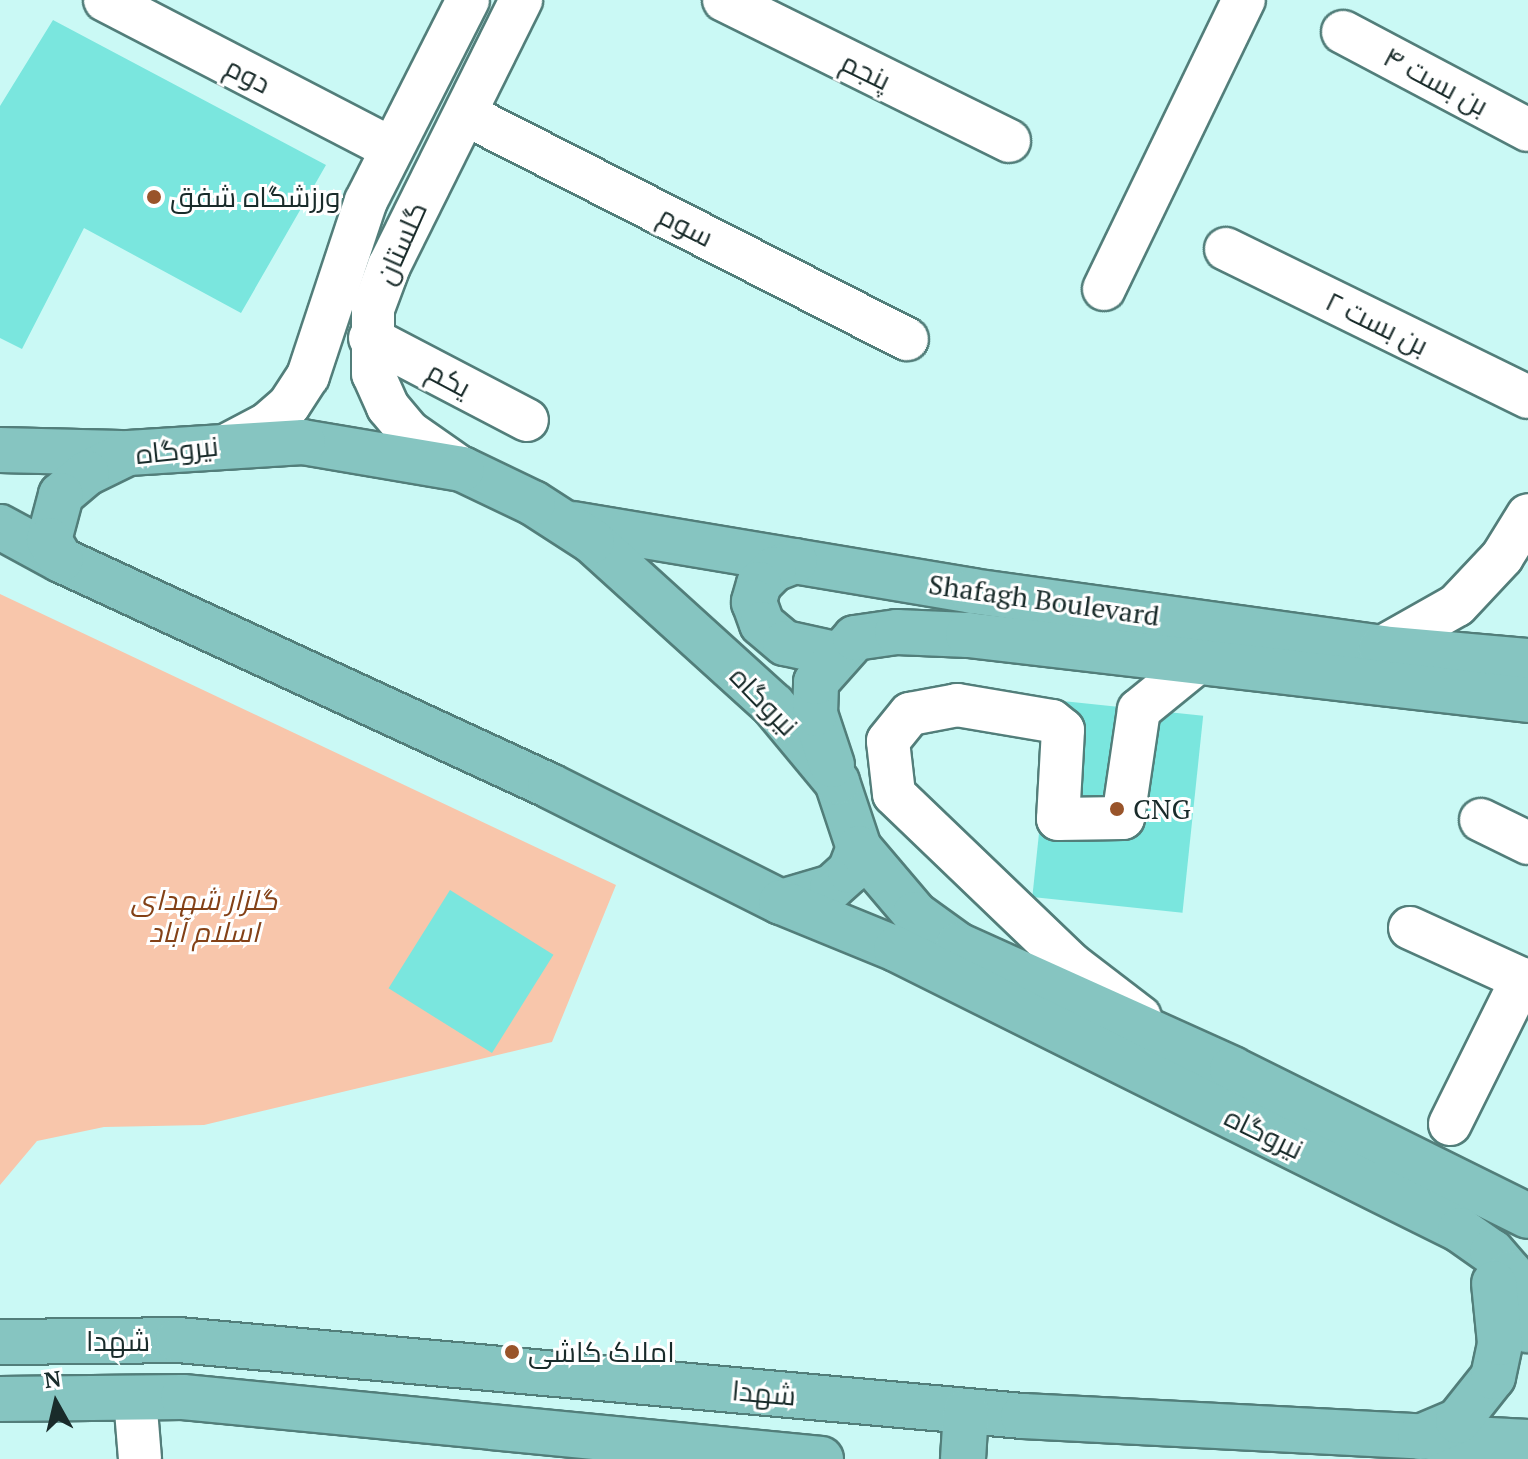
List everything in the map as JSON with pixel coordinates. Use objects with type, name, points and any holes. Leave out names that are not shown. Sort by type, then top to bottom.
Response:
[{"type":"main road","name":"نیروگاه","points":[[1528,1215],[1172,1042],[958,945],[905,932],[781,902],[550,786],[61,560],[49,540],[61,495],[87,473],[128,453],[303,442],[462,469],[563,522],[592,541],[773,705],[837,782],[859,848],[905,932],[1477,1240],[1510,1273],[1528,1330]]},
{"type":"main road","points":[[0,450],[128,453]]},
{"type":"main road","name":"Shafagh Boulevard","points":[[563,522],[795,561],[1381,648],[1528,661]]},
{"type":"main road","points":[[0,527],[61,560]]},
{"type":"main road","points":[[795,561],[774,569],[759,584],[754,602],[762,624],[785,643],[835,654],[816,682],[815,714],[837,782]]},
{"type":"main road","name":"Shafagh Boulevard","points":[[835,654],[855,638],[897,632],[1198,662],[1528,700]]},
{"type":"main road","points":[[781,902],[832,887],[850,871],[859,848]]},
{"type":"main road","points":[[1420,1437],[1458,1421],[1493,1377],[1499,1312],[1494,1280],[1477,1240]]},
{"type":"main road","name":"شهدا","points":[[0,1342],[178,1340],[966,1411],[1528,1442]]},
{"type":"main road","name":"شهدا","points":[[0,1399],[183,1397],[718,1454],[821,1459]]},
{"type":"main road","points":[[963,1459],[966,1411]]},
{"type":"street","name":"دوم","points":[[105,0],[392,149]]},
{"type":"street","name":"گلستان","points":[[227,445],[267,424],[289,405],[308,376],[340,268],[392,149],[468,0]]},
{"type":"street","name":"گلستان","points":[[462,469],[409,432],[388,407],[373,374],[370,338],[373,309],[389,266],[521,0]]},
{"type":"street","name":"پنجم","points":[[724,0],[1009,141]]},
{"type":"street","points":[[1104,289],[1244,0]]},
{"type":"street","name":"بن بست ۴","points":[[1343,32],[1528,130]]},
{"type":"street","name":"سوم","points":[[465,114],[907,339]]},
{"type":"street","name":"بن بست ۲","points":[[1226,249],[1528,397]]},
{"type":"street","name":"یکم","points":[[370,338],[527,420]]},
{"type":"street","points":[[1381,648],[1457,605],[1502,557],[1528,515]]},
{"type":"street","points":[[1172,1042],[1071,964],[894,794],[888,741],[910,714],[957,705],[1052,721],[1063,730],[1058,819],[1123,818],[1139,710],[1198,662]]},
{"type":"street","points":[[1481,820],[1528,843]]},
{"type":"street","points":[[1410,928],[1525,980],[1450,1124]]},
{"type":"street","points":[[135,1398],[140,1459]]},
{"type":"green space","name":"گلزار شهدای اسلام آباد","points":[[0,594],[616,885],[552,1042],[204,1125],[104,1127],[37,1141],[0,1185]]},
{"type":"building","name":"ورزشگاه شفق","points":[[53,20],[326,165],[241,313],[84,228],[22,349],[0,338],[0,106]]},
{"type":"building","name":"CNG","points":[[1053,700],[1203,716],[1182,913],[1032,897]]},
{"type":"building","points":[[450,890],[553,955],[492,1053],[389,988]]},
{"type":"place","name":"ورزشگاه شفق","points":[[154,197]]},
{"type":"place","name":"CNG","points":[[1117,809]]},
{"type":"place","name":"املاک کاشی","points":[[512,1352]]}]
